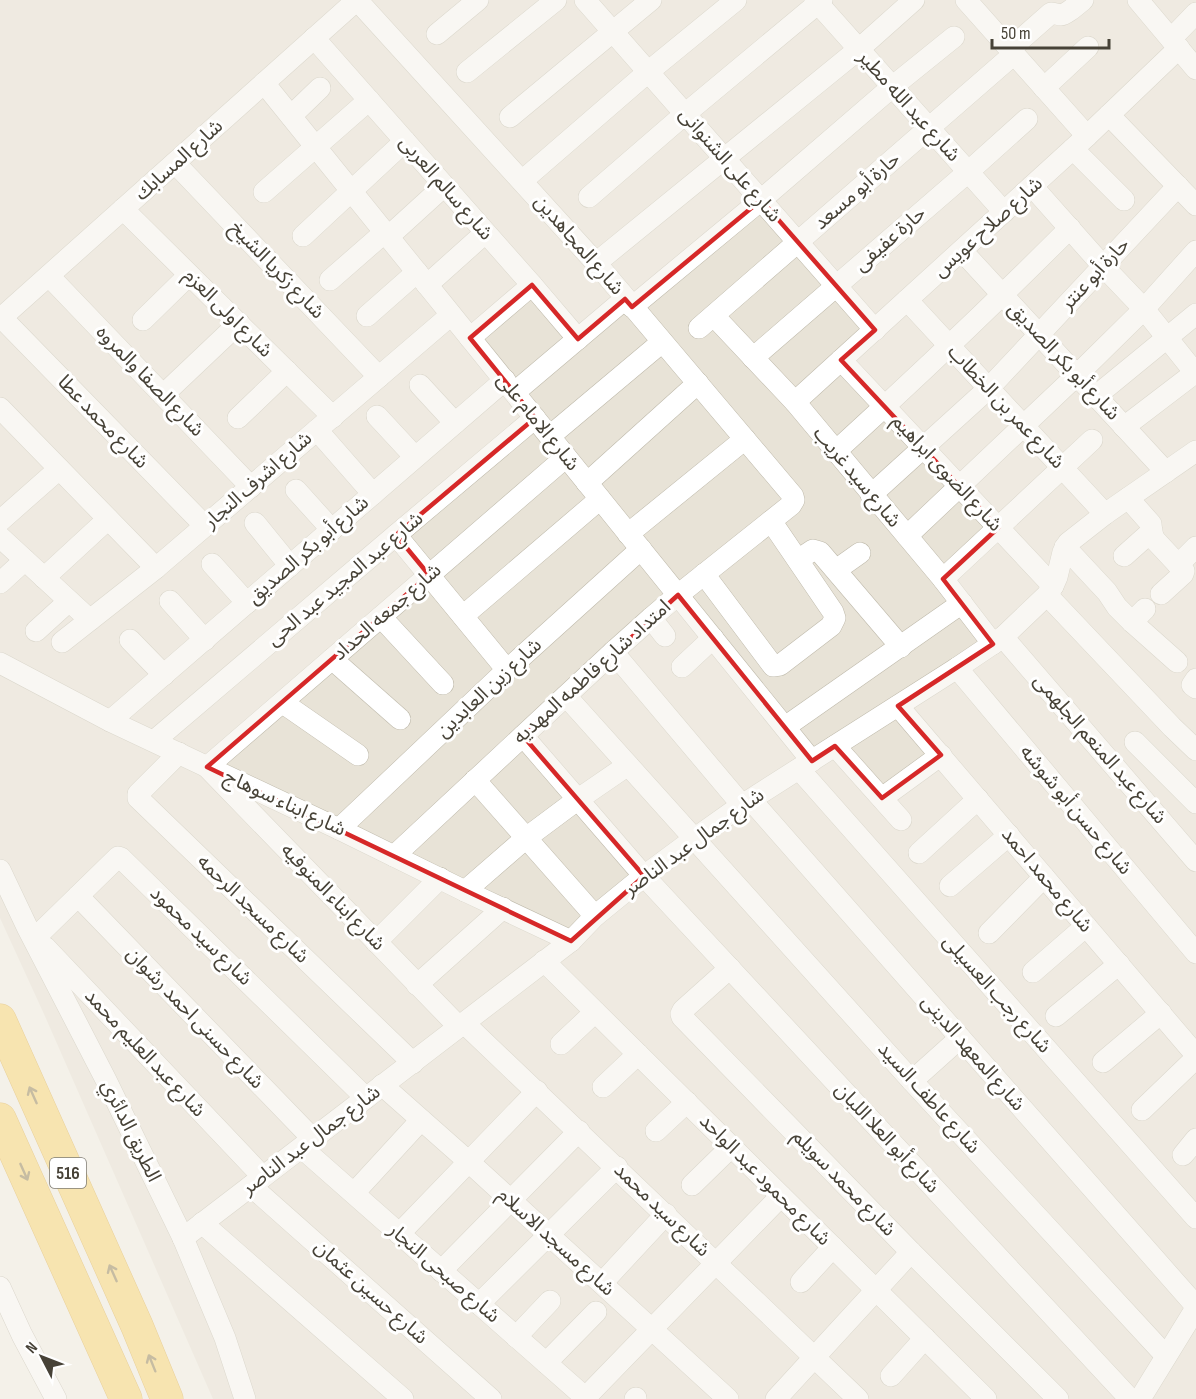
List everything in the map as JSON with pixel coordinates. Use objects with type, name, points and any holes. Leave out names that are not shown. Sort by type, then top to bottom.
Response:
[{"type":"highway","name":"516","points":[[0,1020],[137,1326],[167,1399]]},
{"type":"highway","name":"516","points":[[0,1119],[126,1399]]},
{"type":"street","name":"شارع المسابك","points":[[1,318],[357,0]]},
{"type":"street","name":"شارع المجاهدين","points":[[357,0],[596,263],[793,496]]},
{"type":"street","points":[[437,34],[478,0]]},
{"type":"street","points":[[467,72],[556,0]]},
{"type":"street","name":"شارع على الشنوانى","points":[[585,0],[875,330]]},
{"type":"street","points":[[510,117],[651,0]]},
{"type":"street","points":[[522,181],[648,72],[736,0]]},
{"type":"street","points":[[596,263],[859,49],[914,0]]},
{"type":"street","name":"حارة أبو مسعد","points":[[706,322],[929,128],[1051,13],[1065,15],[1083,0]]},
{"type":"street","points":[[1138,0],[1196,69]]},
{"type":"street","points":[[589,197],[818,1]]},
{"type":"street","name":"شارع عبد الله مطير","points":[[818,1],[1004,212]]},
{"type":"street","points":[[972,2],[1044,88],[1080,143],[1124,200]]},
{"type":"street","name":"شارع صلاح عويس","points":[[795,402],[1109,115],[1175,43],[1196,14]]},
{"type":"street","name":"شارع أبو بكر الصديق","points":[[110,721],[455,423],[629,303],[761,200],[892,87],[954,37]]},
{"type":"street","name":"شارع سالم العربى","points":[[314,38],[578,339]]},
{"type":"street","points":[[1044,88],[1088,47]]},
{"type":"street","name":"شارع الامام على","points":[[264,83],[785,727],[805,765]]},
{"type":"street","points":[[291,116],[320,88]]},
{"type":"street","points":[[264,192],[369,100]]},
{"type":"street","points":[[1109,115],[1196,205]]},
{"type":"street","name":"حارة عفيفى","points":[[753,358],[1026,119]]},
{"type":"street","points":[[303,236],[405,141]]},
{"type":"street","name":"شارع زكريا الشيخ","points":[[175,163],[379,377]]},
{"type":"street","points":[[330,280],[444,186]]},
{"type":"street","points":[[1032,186],[1102,266],[1144,309],[1196,373],[1124,427]]},
{"type":"street","name":"حارة أبو عنتر","points":[[872,495],[989,388],[1178,186]]},
{"type":"street","name":"شارع اولى العزم","points":[[123,209],[287,371],[373,494]]},
{"type":"street","points":[[835,452],[950,346],[1070,228]]},
{"type":"street","points":[[367,316],[485,233]]},
{"type":"street","name":"شارع أبو بكر الصديق","points":[[962,250],[1166,472]]},
{"type":"street","points":[[907,536],[1144,309],[1196,251]]},
{"type":"street","points":[[142,320],[189,274]]},
{"type":"street","name":"شارع الصفا والمروه","points":[[49,276],[251,487]]},
{"type":"street","points":[[470,338],[532,285]]},
{"type":"street","name":"شارع عمر بن الخطاب","points":[[908,300],[1105,514]]},
{"type":"street","points":[[1096,396],[1196,314]]},
{"type":"street","name":"شارع اشرف النجار","points":[[62,642],[156,568],[451,315]]},
{"type":"street","name":"شارع محمد عطا","points":[[1,318],[205,526]]},
{"type":"street","name":"شارع سيد غريب","points":[[706,322],[753,358],[795,402],[962,603],[998,640]]},
{"type":"street","points":[[163,395],[239,323]]},
{"type":"street","points":[[550,436],[662,342]]},
{"type":"street","name":"شارع الضوى ابراهيم","points":[[841,360],[998,528],[1172,727],[1196,750]]},
{"type":"street","points":[[238,418],[287,371]]},
{"type":"street","points":[[463,616],[594,491],[698,383]]},
{"type":"street","points":[[420,385],[455,423]]},
{"type":"street","points":[[377,416],[415,457]]},
{"type":"street","points":[[3,418],[59,469],[156,568]]},
{"type":"street","name":"شارع عبد المجيد عبد الحى","points":[[154,741],[536,418]]},
{"type":"street","name":"شارع زين العابدين","points":[[339,829],[507,670],[635,542],[745,439]]},
{"type":"street","points":[[943,579],[1092,440]]},
{"type":"street","name":"شارع جمعه الحداد","points":[[207,767],[566,457]]},
{"type":"street","points":[[1177,662],[1138,616],[1117,607],[1107,592],[1065,547],[1105,514],[1166,472],[1194,457]]},
{"type":"street","points":[[0,521],[59,469]]},
{"type":"street","points":[[296,490],[332,530]]},
{"type":"street","name":"امتداد شارع فاطمه المهديه","points":[[394,856],[651,618],[793,504],[793,496]]},
{"type":"street","points":[[1128,498],[1151,524],[1155,540],[1183,570],[1183,574],[1161,594]]},
{"type":"street","points":[[44,578],[108,519]]},
{"type":"street","points":[[704,574],[772,665],[778,666],[831,626],[835,615],[771,521]]},
{"type":"street","points":[[255,523],[290,566]]},
{"type":"street","points":[[1124,556],[1152,531]]},
{"type":"street","points":[[396,535],[507,670]]},
{"type":"street","points":[[0,537],[90,620]]},
{"type":"street","name":"شارع جمال عبد الناصر","points":[[183,1238],[571,940],[595,915],[694,839],[998,640],[1050,590],[1057,577],[1065,547]]},
{"type":"street","points":[[1178,565],[1196,547]]},
{"type":"street","points":[[798,560],[811,551],[818,551],[901,647]]},
{"type":"street","points":[[836,570],[860,553]]},
{"type":"street","points":[[0,583],[25,560]]},
{"type":"street","points":[[212,564],[247,603]]},
{"type":"street","points":[[36,631],[69,601]]},
{"type":"street","points":[[170,602],[205,640]]},
{"type":"street","points":[[785,727],[962,603]]},
{"type":"street","points":[[381,617],[443,684]]},
{"type":"street","points":[[651,618],[665,636]]},
{"type":"street","points":[[682,667],[713,638]]},
{"type":"street","points":[[130,640],[164,675]]},
{"type":"street","name":"شارع عبد المنعم الجلهمى","points":[[998,640],[1196,861]]},
{"type":"street","name":"شارع المعهد الدينى","points":[[613,652],[746,803],[960,1038],[1194,1316]]},
{"type":"street","points":[[332,659],[400,719]]},
{"type":"street","name":"شارع ابناء سوهاج","points":[[0,663],[110,721],[571,940]]},
{"type":"street","name":"شارع حسن أبو شوشه","points":[[957,668],[1196,953]]},
{"type":"street","name":"شارع عاطف السيد","points":[[566,696],[912,1081],[1166,1356]]},
{"type":"street","points":[[283,703],[358,755]]},
{"type":"street","name":"شارع محمد احمد","points":[[898,706],[1196,1056]]},
{"type":"street","name":"شارع أبو العلا اللبان","points":[[523,736],[644,876],[730,968],[1141,1397]]},
{"type":"street","points":[[1136,742],[1196,803]]},
{"type":"street","points":[[835,746],[901,820]]},
{"type":"street","name":"شارع مسجد الرحمه","points":[[179,753],[138,794],[138,798],[413,1063]]},
{"type":"street","points":[[882,798],[941,755]]},
{"type":"street","points":[[465,891],[526,838],[628,765]]},
{"type":"street","name":"شارع رجب العسيلى","points":[[805,765],[1196,1218]]},
{"type":"street","name":"شارع ابناء المنوفيه","points":[[207,767],[417,985],[462,1025]]},
{"type":"street","points":[[475,780],[595,915]]},
{"type":"street","points":[[919,853],[978,799]]},
{"type":"street","points":[[950,886],[1009,835]]},
{"type":"street","name":"شارع سيد محمود","points":[[32,933],[78,896],[118,857],[121,858],[374,1091]]},
{"type":"street","name":"الطريق الدائري","points":[[0,870],[183,1238],[225,1338],[245,1399]]},
{"type":"street","points":[[989,933],[1044,877]]},
{"type":"street","points":[[376,942],[440,878]]},
{"type":"street","name":"شارع حسنى احمد رشوان","points":[[78,896],[307,1143]]},
{"type":"street","points":[[417,985],[503,908]]},
{"type":"street","points":[[1033,972],[1086,926]]},
{"type":"street","name":"شارع عبد العليم محمد","points":[[32,933],[257,1181]]},
{"type":"street","name":"شارع محمود عبد الواحد","points":[[544,961],[982,1397]]},
{"type":"street","points":[[1056,1016],[1119,964]]},
{"type":"street","name":"شارع محمد سويلم","points":[[730,968],[683,1010],[681,1017],[1058,1399]]},
{"type":"street","points":[[561,1044],[595,1012]]},
{"type":"street","points":[[1103,1062],[1161,1013]]},
{"type":"street","name":"شارع سيد محمد","points":[[462,1025],[537,1091],[858,1399]]},
{"type":"street","points":[[912,1081],[960,1038]]},
{"type":"street","points":[[603,1087],[638,1054]]},
{"type":"street","points":[[1142,1110],[1196,1056]]},
{"type":"street","name":"شارع مسجد الاسلام","points":[[374,1091],[422,1120],[728,1399]]},
{"type":"street","points":[[399,1234],[537,1091]]},
{"type":"street","points":[[656,1131],[687,1102]]},
{"type":"street","points":[[354,1193],[422,1120]]},
{"type":"street","points":[[441,1271],[579,1131]]},
{"type":"street","name":"شارع صبحى النجار","points":[[307,1143],[354,1193],[586,1398]]},
{"type":"street","points":[[692,1185],[731,1147]]},
{"type":"street","points":[[479,1304],[617,1167]]},
{"type":"street","name":"شارع حسين عثمان","points":[[257,1181],[491,1399]]},
{"type":"street","points":[[586,1398],[781,1196]]},
{"type":"street","points":[[602,1283],[666,1214]]},
{"type":"street","points":[[202,1223],[403,1399]]},
{"type":"street","points":[[801,1282],[833,1247]]},
{"type":"street","points":[[776,1399],[911,1252]]},
{"type":"street","points":[[0,1287],[56,1399]]},
{"type":"street","points":[[516,1337],[550,1301]]},
{"type":"street","points":[[546,1364],[596,1312]]},
{"type":"street","points":[[1141,1397],[1194,1316]]},
{"type":"street","points":[[891,1376],[925,1338]]},
{"type":"highlighted area","points":[[761,200],[875,330],[841,360],[998,528],[943,579],[993,644],[898,706],[941,755],[882,798],[835,746],[812,761],[678,595],[523,736],[644,876],[571,941],[207,767],[429,575],[396,535],[535,418],[470,338],[532,285],[578,339],[625,299],[632,307]]},
{"type":"shaded area","points":[[0,0],[1196,0],[1196,1399],[213,1399],[0,918]]}]
